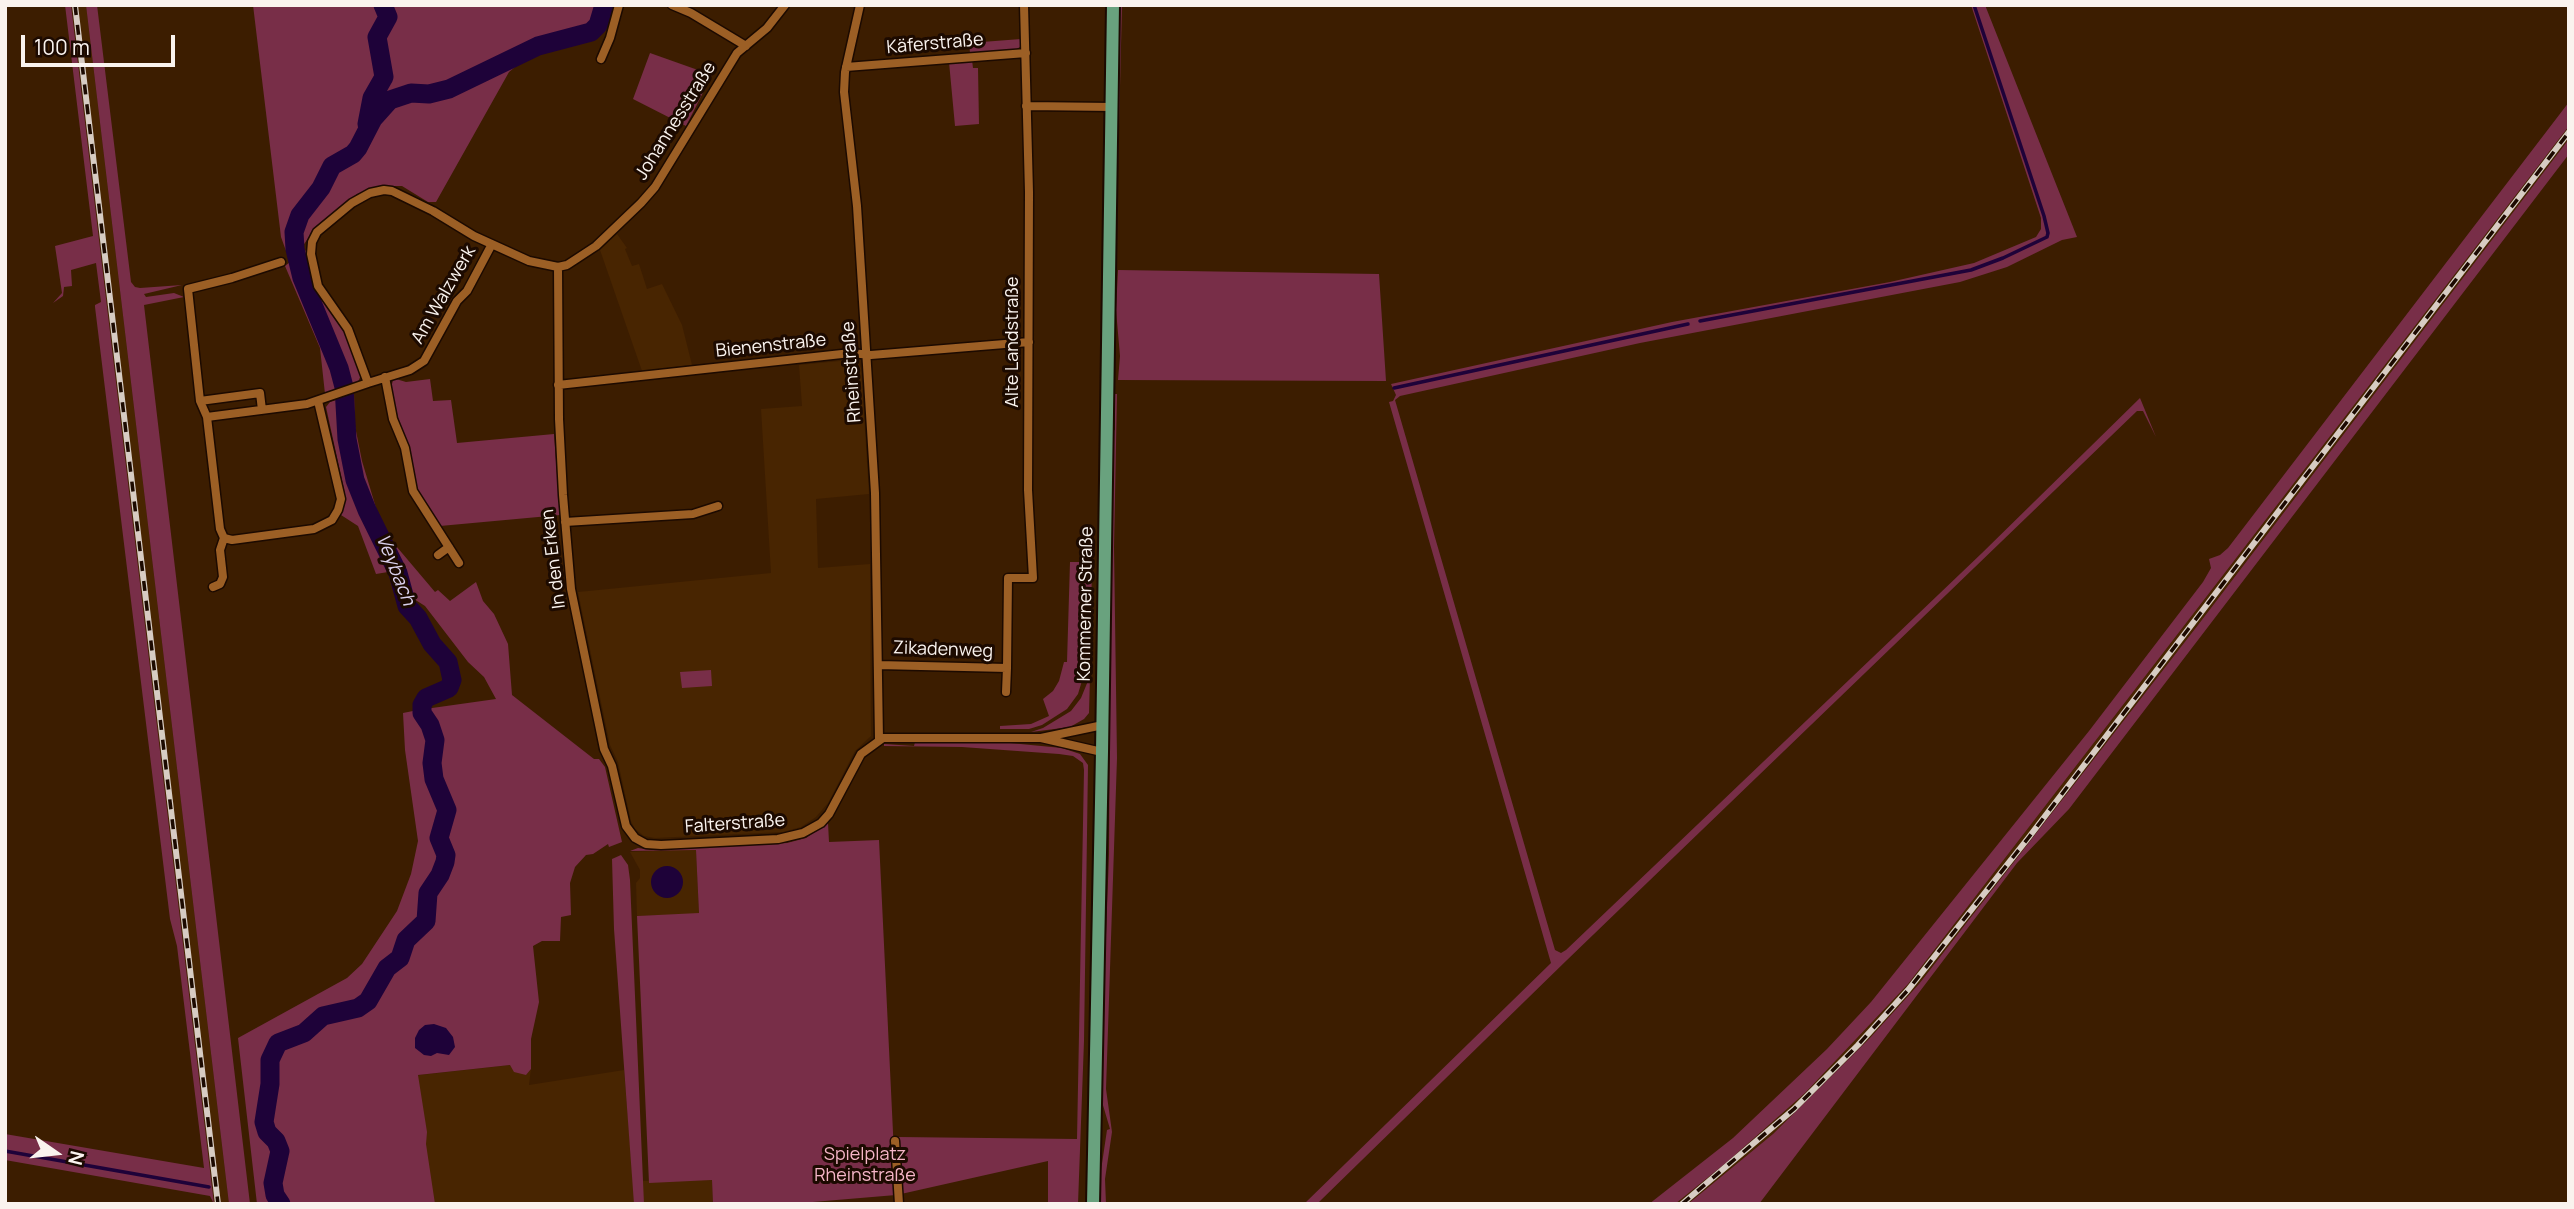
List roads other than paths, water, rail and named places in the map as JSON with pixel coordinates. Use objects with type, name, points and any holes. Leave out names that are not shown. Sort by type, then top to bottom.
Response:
[{"type":"main road","name":"Kommerner Straße","points":[[1093,1204],[1113,5]]},
{"type":"street","points":[[601,58],[619,5]]},
{"type":"street","points":[[673,5],[746,46]]},
{"type":"street","name":"Johannesstraße","points":[[558,267],[567,265],[596,246],[655,187],[722,76],[785,5]]},
{"type":"street","name":"Rheinstraße","points":[[860,5],[846,67],[845,103],[857,206],[877,530],[879,739]]},
{"type":"street","name":"Alte Landstraße","points":[[1024,5],[1029,342],[1028,490],[1033,578]]},
{"type":"street","name":"Käferstraße","points":[[846,67],[1026,53]]},
{"type":"street","points":[[1026,106],[1112,107]]},
{"type":"street","points":[[369,383],[348,329],[318,286],[312,263],[313,242],[324,225],[352,203],[370,192],[384,190],[403,195],[492,244],[529,261],[558,267]]},
{"type":"street","name":"Am Walzwerk","points":[[207,417],[318,401],[416,368],[424,361],[457,301],[467,291],[492,244]]},
{"type":"street","points":[[213,587],[220,584],[223,578],[220,550],[224,538],[220,529],[207,417],[201,401],[188,289],[281,262]]},
{"type":"street","name":"In den Erken","points":[[558,267],[558,386],[571,589],[604,749],[612,766],[626,826],[635,838]]},
{"type":"street","name":"Bienenstraße","points":[[558,386],[851,353],[1029,342]]},
{"type":"street","points":[[386,377],[393,419],[405,449],[413,491],[459,563]]},
{"type":"street","points":[[201,401],[260,393],[262,410]]},
{"type":"street","points":[[224,538],[232,540],[317,529],[336,516],[341,494],[318,401]]},
{"type":"street","points":[[565,522],[693,514],[718,506]]},
{"type":"street","points":[[438,555],[449,547]]},
{"type":"street","name":"Zikadenweg","points":[[1006,692],[1009,578],[1033,578]]},
{"type":"street","name":"Zikadenweg","points":[[878,665],[1007,668]]},
{"type":"street","points":[[879,739],[1041,738],[1103,725]]},
{"type":"street","points":[[1041,738],[1102,752]]},
{"type":"street","name":"Falterstraße","points":[[635,838],[646,844],[661,845],[778,839],[803,833],[821,823],[829,814],[861,754],[879,739]]},
{"type":"street","points":[[895,1142],[899,1204]]},
{"type":"waterway","points":[[367,124],[372,98],[384,77],[377,37],[388,17],[383,5]]},
{"type":"waterway","name":"Veybach","points":[[281,1204],[275,1195],[273,1183],[280,1151],[276,1141],[267,1132],[264,1122],[270,1084],[270,1060],[278,1043],[304,1033],[323,1016],[358,1008],[368,1001],[387,968],[400,958],[406,940],[426,921],[428,893],[445,862],[446,855],[439,838],[447,810],[434,779],[432,763],[435,740],[422,713],[422,705],[426,698],[449,688],[452,680],[448,662],[432,644],[418,618],[407,606],[398,573],[355,480],[347,439],[344,387],[339,368],[302,278],[294,232],[300,215],[321,188],[332,166],[353,154],[373,119],[390,100],[411,93],[429,94],[449,89],[538,46],[591,32],[598,25],[604,5]]},
{"type":"waterway","points":[[1700,321],[1971,270],[2047,237],[2044,216],[1974,5]]},
{"type":"waterway","points":[[1394,388],[1688,324]]},
{"type":"waterway","points":[[5,1151],[209,1187]]},
{"type":"railway","points":[[75,5],[218,1204]]},
{"type":"railway","points":[[1682,1204],[1794,1109],[1908,990],[2029,837],[2569,132]]},
{"type":"park label","name":"Spielplatz Rheinstraße","points":[[865,1165]]}]
